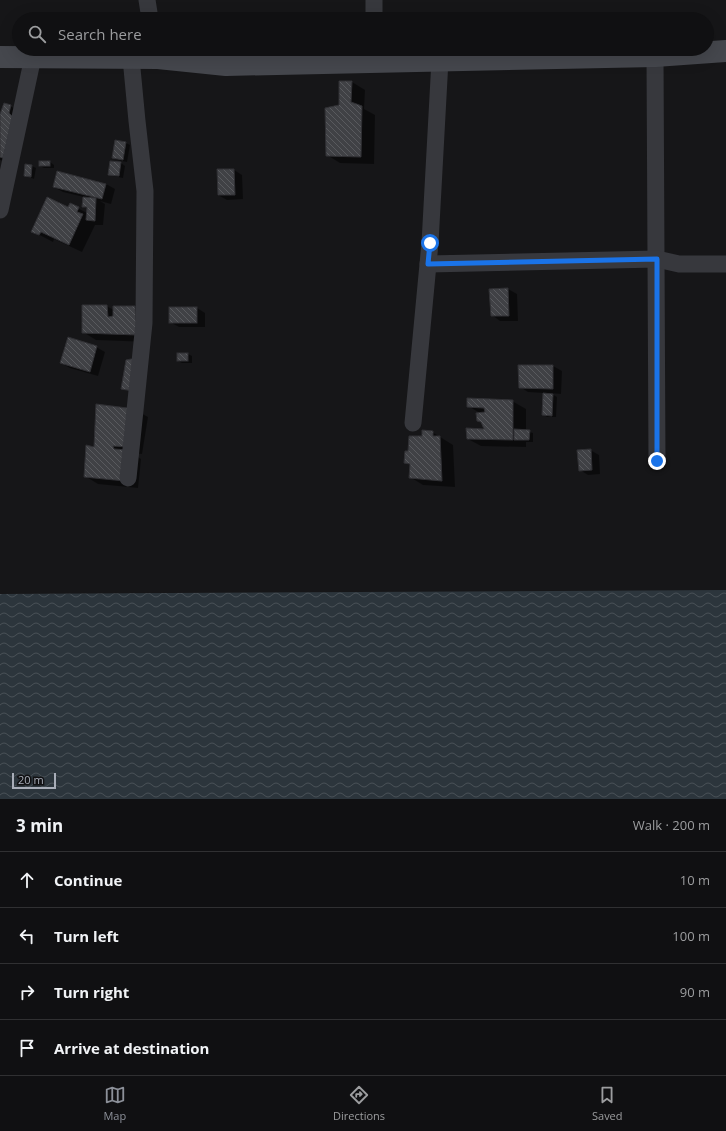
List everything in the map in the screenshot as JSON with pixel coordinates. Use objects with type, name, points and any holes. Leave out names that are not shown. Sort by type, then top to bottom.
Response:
[{"type":"main road","points":[[714,53],[726,52]]},
{"type":"main road","points":[[0,57],[132,58],[142,56]]},
{"type":"main road","points":[[174,56],[226,65],[361,56]]},
{"type":"main road","points":[[389,56],[440,60],[655,56]]},
{"type":"street","points":[[147,0],[149,12]]},
{"type":"street","points":[[374,0],[374,12]]},
{"type":"street","points":[[655,56],[657,461]]},
{"type":"street","points":[[0,210],[33,57]]},
{"type":"street","points":[[128,478],[144,315],[145,191],[132,58]]},
{"type":"street","points":[[413,423],[428,264],[440,60]]},
{"type":"street","points":[[428,264],[657,259],[679,264],[726,264]]},
{"type":"water","points":[[726,590],[726,799],[0,799],[0,594]]},
{"type":"building","points":[[339,81],[352,81],[351,102],[362,106],[361,157],[326,156],[325,108],[339,105]]},
{"type":"building","points":[[4,103],[11,105],[9,113],[13,117],[3,158],[0,157],[0,114]]},
{"type":"building","points":[[115,140],[126,142],[123,160],[112,158]]},
{"type":"building","points":[[39,161],[50,161],[50,166],[39,166]]},
{"type":"building","points":[[110,161],[121,162],[119,176],[108,175]]},
{"type":"building","points":[[25,164],[32,165],[31,177],[24,176]]},
{"type":"building","points":[[217,169],[234,169],[235,195],[218,195]]},
{"type":"building","points":[[57,171],[106,184],[102,199],[53,187]]},
{"type":"building","points":[[47,197],[68,207],[70,203],[79,207],[77,212],[83,214],[69,245],[41,232],[39,235],[31,232]]},
{"type":"building","points":[[83,197],[96,198],[95,221],[86,220],[87,207],[82,207]]},
{"type":"building","points":[[508,288],[509,316],[491,316],[489,289]]},
{"type":"building","points":[[82,305],[107,305],[108,317],[113,316],[113,306],[135,306],[137,335],[82,333]]},
{"type":"building","points":[[169,307],[197,307],[197,323],[169,323]]},
{"type":"building","points":[[68,337],[97,346],[90,372],[60,363]]},
{"type":"building","points":[[177,353],[188,353],[188,361],[177,361]]},
{"type":"building","points":[[126,360],[137,360],[133,391],[121,389]]},
{"type":"building","points":[[518,365],[553,365],[553,389],[519,388]]},
{"type":"building","points":[[543,393],[553,394],[552,416],[542,415]]},
{"type":"building","points":[[467,398],[513,400],[513,440],[467,439],[466,428],[484,429],[481,422],[477,421],[476,413],[485,412],[484,408],[467,407]]},
{"type":"building","points":[[96,404],[135,409],[129,447],[113,446],[114,449],[128,450],[125,481],[84,477],[86,445],[94,447]]},
{"type":"building","points":[[514,429],[530,430],[529,440],[514,440]]},
{"type":"building","points":[[422,430],[433,431],[433,436],[440,436],[442,481],[409,478],[410,464],[404,463],[405,451],[408,451],[409,436],[422,436]]},
{"type":"building","points":[[591,449],[592,470],[579,471],[577,450]]},
{"type":"route","points":[[430,243],[428,264],[657,259],[657,461]]}]
